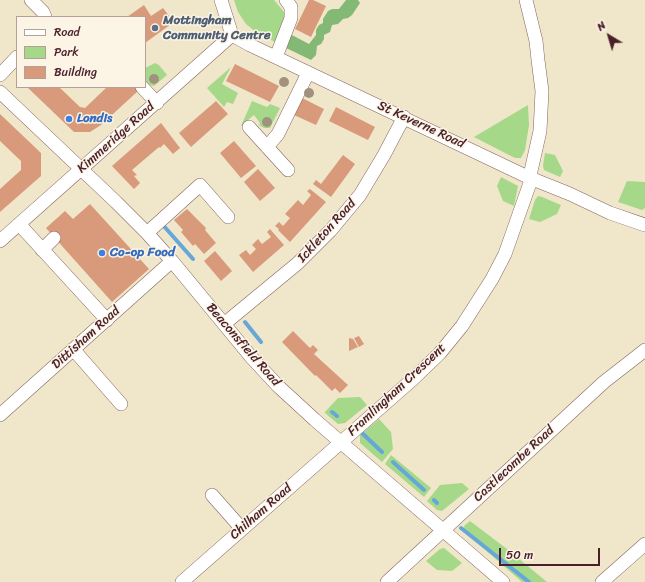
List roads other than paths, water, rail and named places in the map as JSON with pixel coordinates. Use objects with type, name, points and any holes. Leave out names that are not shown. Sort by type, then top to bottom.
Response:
[{"type":"street","points":[[31,0],[44,14]]},
{"type":"street","points":[[221,0],[232,35]]},
{"type":"street","points":[[276,57],[291,18],[291,7],[286,0]]},
{"type":"street","name":"Framlingham Crescent","points":[[340,442],[440,353],[462,326],[505,254],[518,222],[530,183],[531,171],[540,131],[542,90],[536,41],[526,0]]},
{"type":"street","name":"St Keverne Road","points":[[232,35],[308,73],[404,117],[530,178],[570,194],[610,213],[645,225]]},
{"type":"street","name":"Kimmeridge Road","points":[[0,241],[232,35]]},
{"type":"street","points":[[0,75],[16,58]]},
{"type":"street","points":[[267,147],[278,134],[308,73]]},
{"type":"street","points":[[143,88],[157,103]]},
{"type":"street","name":"Beaconsfield Road","points":[[0,92],[147,233],[252,358],[278,386],[340,442],[503,582]]},
{"type":"street","name":"Ickleton Road","points":[[224,324],[298,263],[330,231],[360,195],[384,155],[404,117]]},
{"type":"street","points":[[249,127],[288,170]]},
{"type":"street","points":[[147,233],[200,185],[228,217]]},
{"type":"street","points":[[19,224],[107,320]]},
{"type":"street","points":[[42,250],[54,238]]},
{"type":"street","name":"Dittisham Road","points":[[0,415],[172,261]]},
{"type":"street","points":[[73,349],[121,404]]},
{"type":"street","name":"Castlecombe Road","points":[[387,582],[604,382],[645,350]]},
{"type":"street","name":"Chilham Road","points":[[182,582],[340,442]]},
{"type":"street","points":[[212,496],[242,529]]},
{"type":"street","points":[[602,582],[645,544]]},
{"type":"waterway","points":[[162,224],[193,259]]},
{"type":"waterway","points":[[245,322],[261,342]]},
{"type":"waterway","points":[[332,412],[337,416]]},
{"type":"waterway","points":[[363,434],[382,452]]},
{"type":"waterway","points":[[393,462],[424,490]]},
{"type":"waterway","points":[[434,500],[437,503]]},
{"type":"waterway","points":[[461,528],[529,582]]},
{"type":"place","name":"Mottingham Community Centre","points":[[155,28]]},
{"type":"place","name":"Londis","points":[[69,119]]},
{"type":"place","name":"Co-op Food","points":[[102,253]]}]
